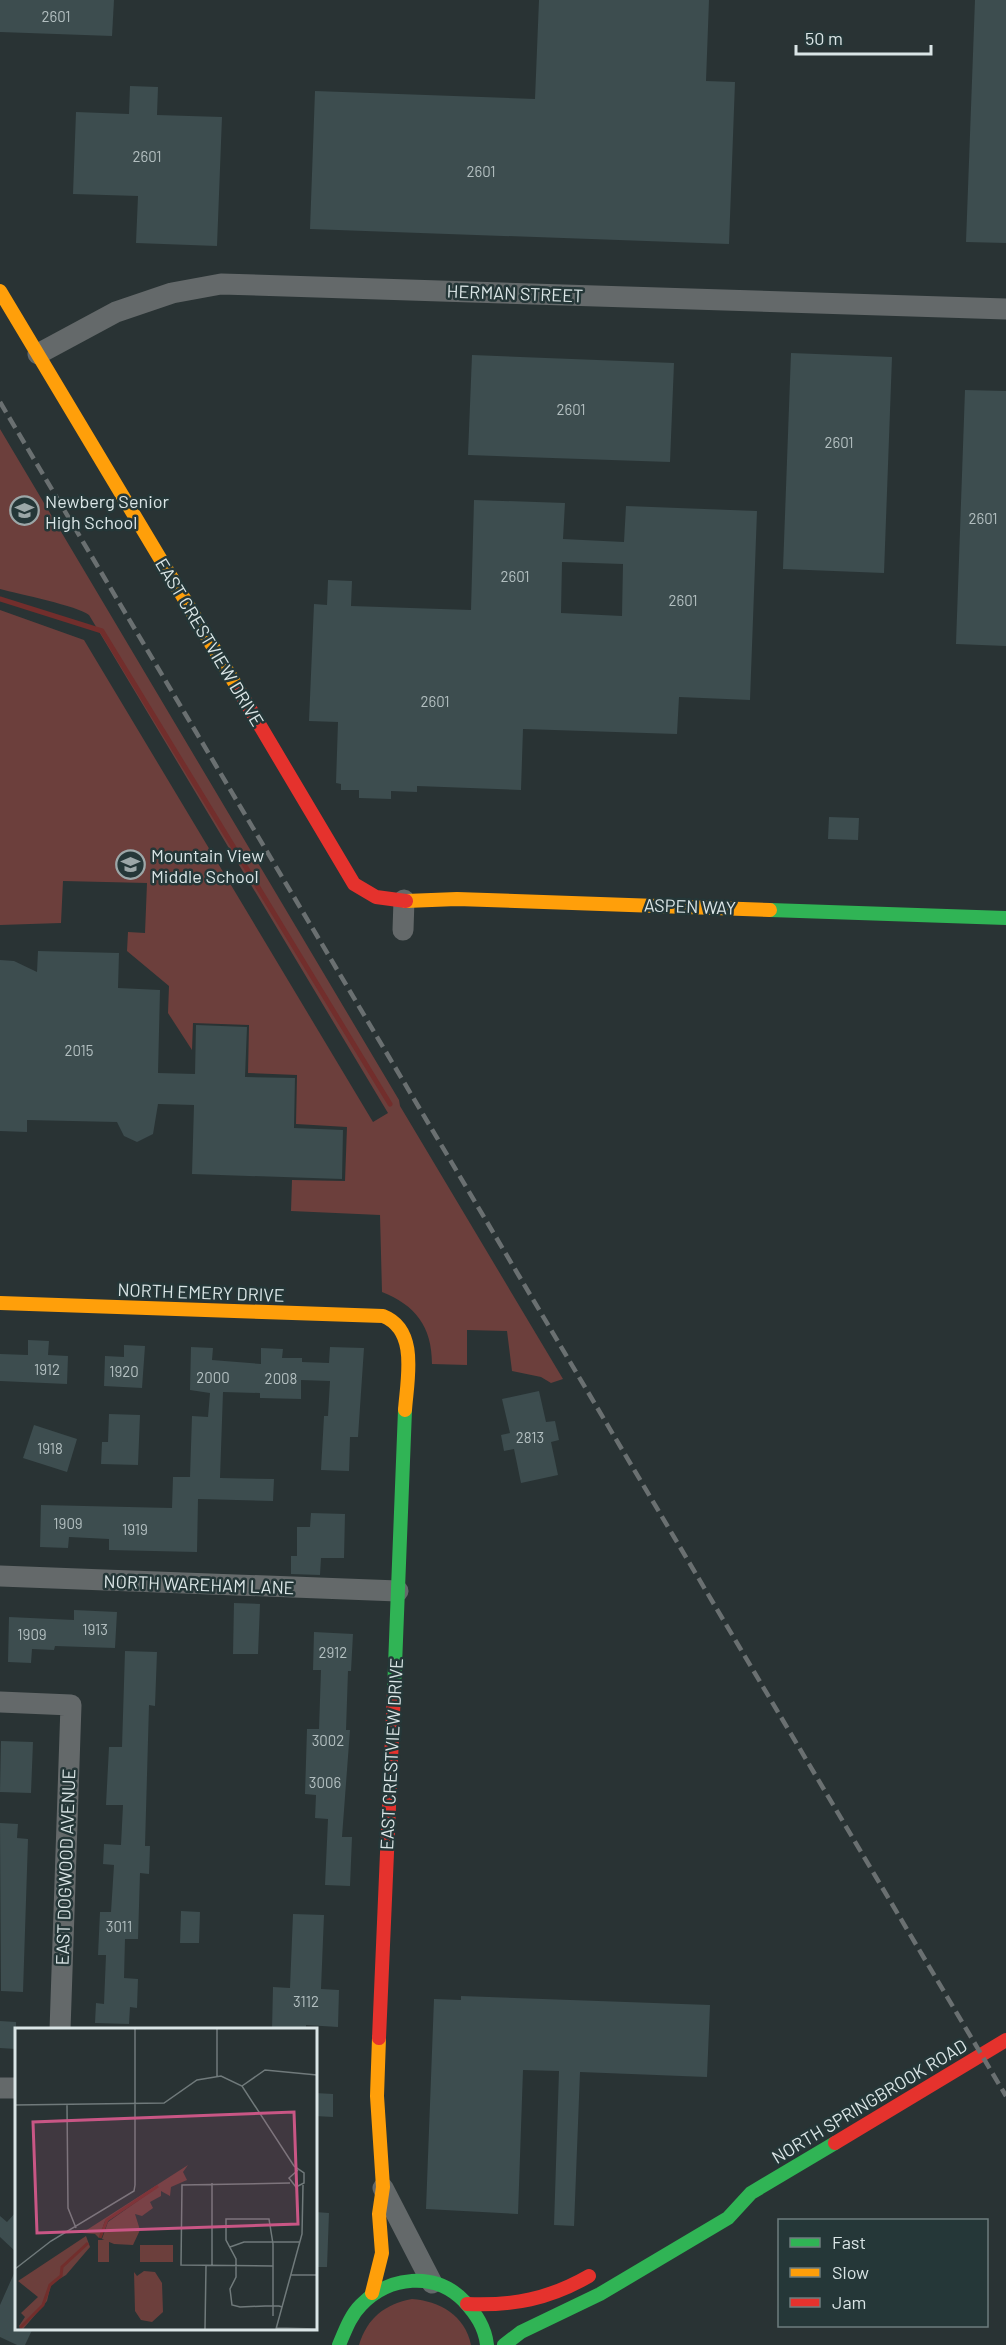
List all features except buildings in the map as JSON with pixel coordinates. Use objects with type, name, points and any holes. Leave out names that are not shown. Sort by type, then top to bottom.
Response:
[{"type":"street","name":"HERMAN STREET","points":[[38,354],[116,312],[172,293],[221,284],[1006,309]]},
{"type":"street","name":"EAST CRESTVIEW DRIVE","points":[[0,291],[354,884],[364,895],[377,899],[404,900]]},
{"type":"street","name":"ASPEN WAY","points":[[404,900],[841,911],[1006,918]]},
{"type":"street","points":[[403,930],[404,900]]},
{"type":"street","name":"NORTH EMERY DRIVE","points":[[0,1303],[376,1315],[387,1317],[398,1324]]},
{"type":"street","name":"EAST CRESTVIEW DRIVE","points":[[372,2293],[381,2253],[379,2214],[383,2187],[379,2145],[378,2060],[408,1349],[406,1337],[398,1324]]},
{"type":"street","name":"NORTH WAREHAM LANE","points":[[0,1576],[398,1591]]},
{"type":"street","name":"EAST DOGWOOD AVENUE","points":[[0,1702],[71,1705],[60,2028]]},
{"type":"street","name":"NORTH SPRINGBROOK ROAD","points":[[504,2345],[521,2332],[600,2294],[728,2218],[751,2193],[1006,2040]]},
{"type":"street","name":"EAST CRESTVIEW DRIVE","points":[[383,2187],[432,2283]]},
{"type":"street","name":"NORTH SPRINGBROOK ROAD","points":[[729,2197],[751,2193]]},
{"type":"street","points":[[468,2304],[521,2304],[554,2294],[597,2271]]},
{"type":"street","points":[[339,2345],[351,2315],[372,2293],[402,2281],[432,2283],[446,2288],[468,2304],[480,2322],[487,2345]]},
{"type":"shaded area","points":[[0,429],[563,1379],[551,1383],[541,1377],[512,1371],[507,1331],[467,1330],[467,1365],[432,1364],[429,1339],[419,1319],[404,1303],[382,1292],[380,1215],[291,1211],[292,1180],[345,1181],[347,1127],[296,1124],[297,1075],[248,1073],[249,1025],[193,1023],[192,1050],[168,1013],[169,986],[127,951],[128,932],[145,933],[147,883],[63,881],[61,923],[0,925],[0,610],[84,640],[373,1122],[388,1113],[89,615],[61,604],[0,589]]},
{"type":"shaded area","points":[[412,2299],[432,2303],[457,2318],[468,2334],[471,2345],[359,2345],[362,2335],[378,2314],[393,2304]]},
{"type":"waterway","points":[[0,599],[102,631],[390,1104]]},
{"type":"railway","points":[[0,402],[1006,2096]]},
{"type":"traffic: fast","points":[[770,910],[1006,918]]},
{"type":"traffic: fast","points":[[394,1691],[405,1410]]},
{"type":"traffic: fast","points":[[504,2345],[521,2332],[600,2294],[728,2218],[751,2193],[835,2143]]},
{"type":"traffic: fast","points":[[339,2345],[357,2309],[372,2295],[398,2283],[412,2281],[426,2281],[440,2285],[464,2301],[479,2321],[487,2345]]},
{"type":"traffic: slow","points":[[0,291],[240,692]]},
{"type":"traffic: slow","points":[[406,901],[457,899],[770,910]]},
{"type":"traffic: slow","points":[[0,1303],[383,1316],[402,1332],[406,1344],[408,1371],[405,1410]]},
{"type":"traffic: slow","points":[[372,2293],[382,2253],[379,2214],[383,2187],[377,2096],[379,2038]]},
{"type":"traffic: jam","points":[[240,692],[354,884],[376,897],[406,901]]},
{"type":"traffic: jam","points":[[379,2038],[394,1691]]},
{"type":"traffic: jam","points":[[835,2143],[1006,2040]]},
{"type":"traffic: jam","points":[[467,2304],[500,2304],[530,2299],[560,2290],[589,2276]]},
{"type":"place","name":"Newberg Senior High School","points":[[24,511]]},
{"type":"place","name":"Mountain View Middle School","points":[[130,865]]}]
